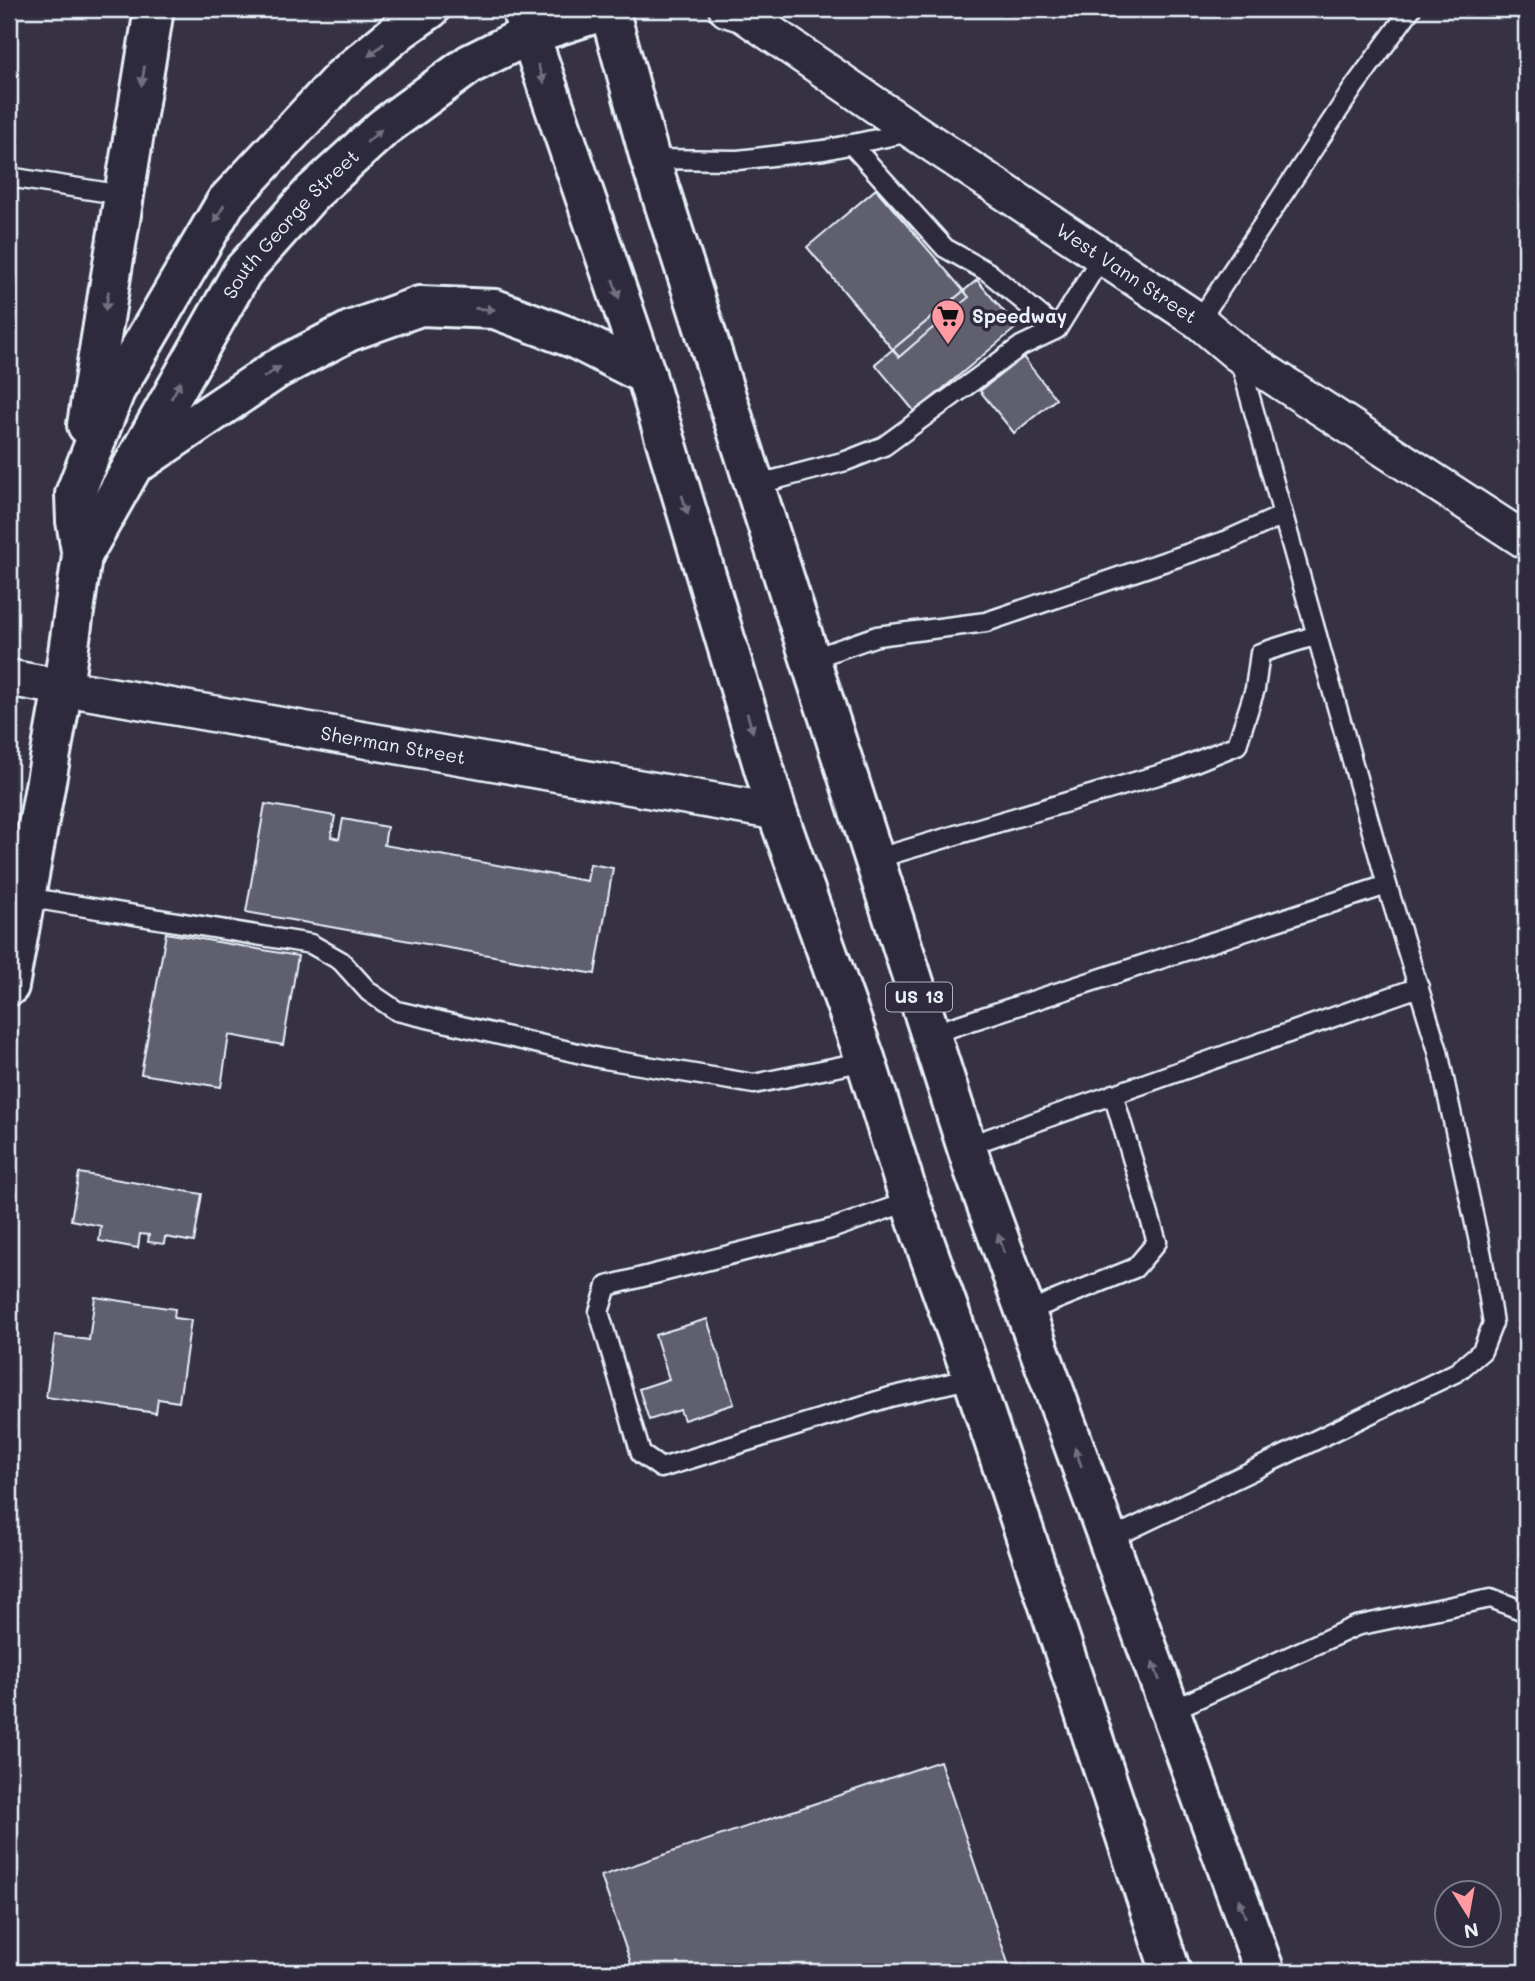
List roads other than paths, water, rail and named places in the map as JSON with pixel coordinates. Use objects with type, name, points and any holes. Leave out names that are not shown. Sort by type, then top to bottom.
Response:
[{"type":"main road","points":[[75,494],[154,9]]},
{"type":"main road","name":"South George Street","points":[[9,986],[63,687],[82,556],[75,494],[115,391],[226,202],[342,78],[430,9]]},
{"type":"main road","name":"South George Street","points":[[82,556],[242,272],[312,193],[384,127],[524,22],[609,9]]},
{"type":"main road","name":"US 13","points":[[609,9],[650,159],[967,1146],[1265,1972]]},
{"type":"main road","points":[[524,22],[646,375],[777,812],[866,1061],[910,1201],[973,1378],[1171,1972]]},
{"type":"main road","points":[[134,465],[277,369],[350,331],[420,306],[495,309],[575,339],[646,375]]},
{"type":"street","name":"West Vann Street","points":[[727,9],[743,14],[913,131],[1199,321],[1237,353],[1526,541]]},
{"type":"street","name":"Sherman Street","points":[[9,678],[777,812]]},
{"type":"lane","points":[[1199,321],[1354,87],[1411,9]]},
{"type":"lane","points":[[650,159],[738,160],[851,144],[913,131]]},
{"type":"lane","points":[[851,144],[945,248],[988,272],[1057,329]]},
{"type":"lane","points":[[9,177],[124,195]]},
{"type":"lane","points":[[755,485],[845,461],[884,446],[1021,346],[1057,329],[1102,257]]},
{"type":"lane","points":[[1108,1540],[1457,1372],[1482,1351],[1493,1324],[1482,1256],[1438,1052],[1387,886],[1237,353]]},
{"type":"lane","points":[[811,659],[877,636],[986,622],[1228,540],[1283,515]]},
{"type":"lane","points":[[875,859],[1175,770],[1237,745],[1255,689],[1260,653],[1317,635]]},
{"type":"lane","points":[[931,1034],[1387,886]]},
{"type":"lane","points":[[25,897],[311,944],[341,961],[369,992],[397,1010],[599,1058],[754,1084],[866,1061]]},
{"type":"lane","points":[[967,1146],[1419,987]]},
{"type":"lane","points":[[1026,1312],[1135,1268],[1157,1242],[1113,1094]]},
{"type":"lane","points":[[910,1201],[831,1229],[607,1286],[599,1312],[641,1454],[661,1468],[890,1397],[973,1378]]},
{"type":"lane","points":[[1170,1711],[1356,1626],[1490,1598],[1526,1612]]},
{"type":"place","name":"Speedway","points":[[948,346]]}]
